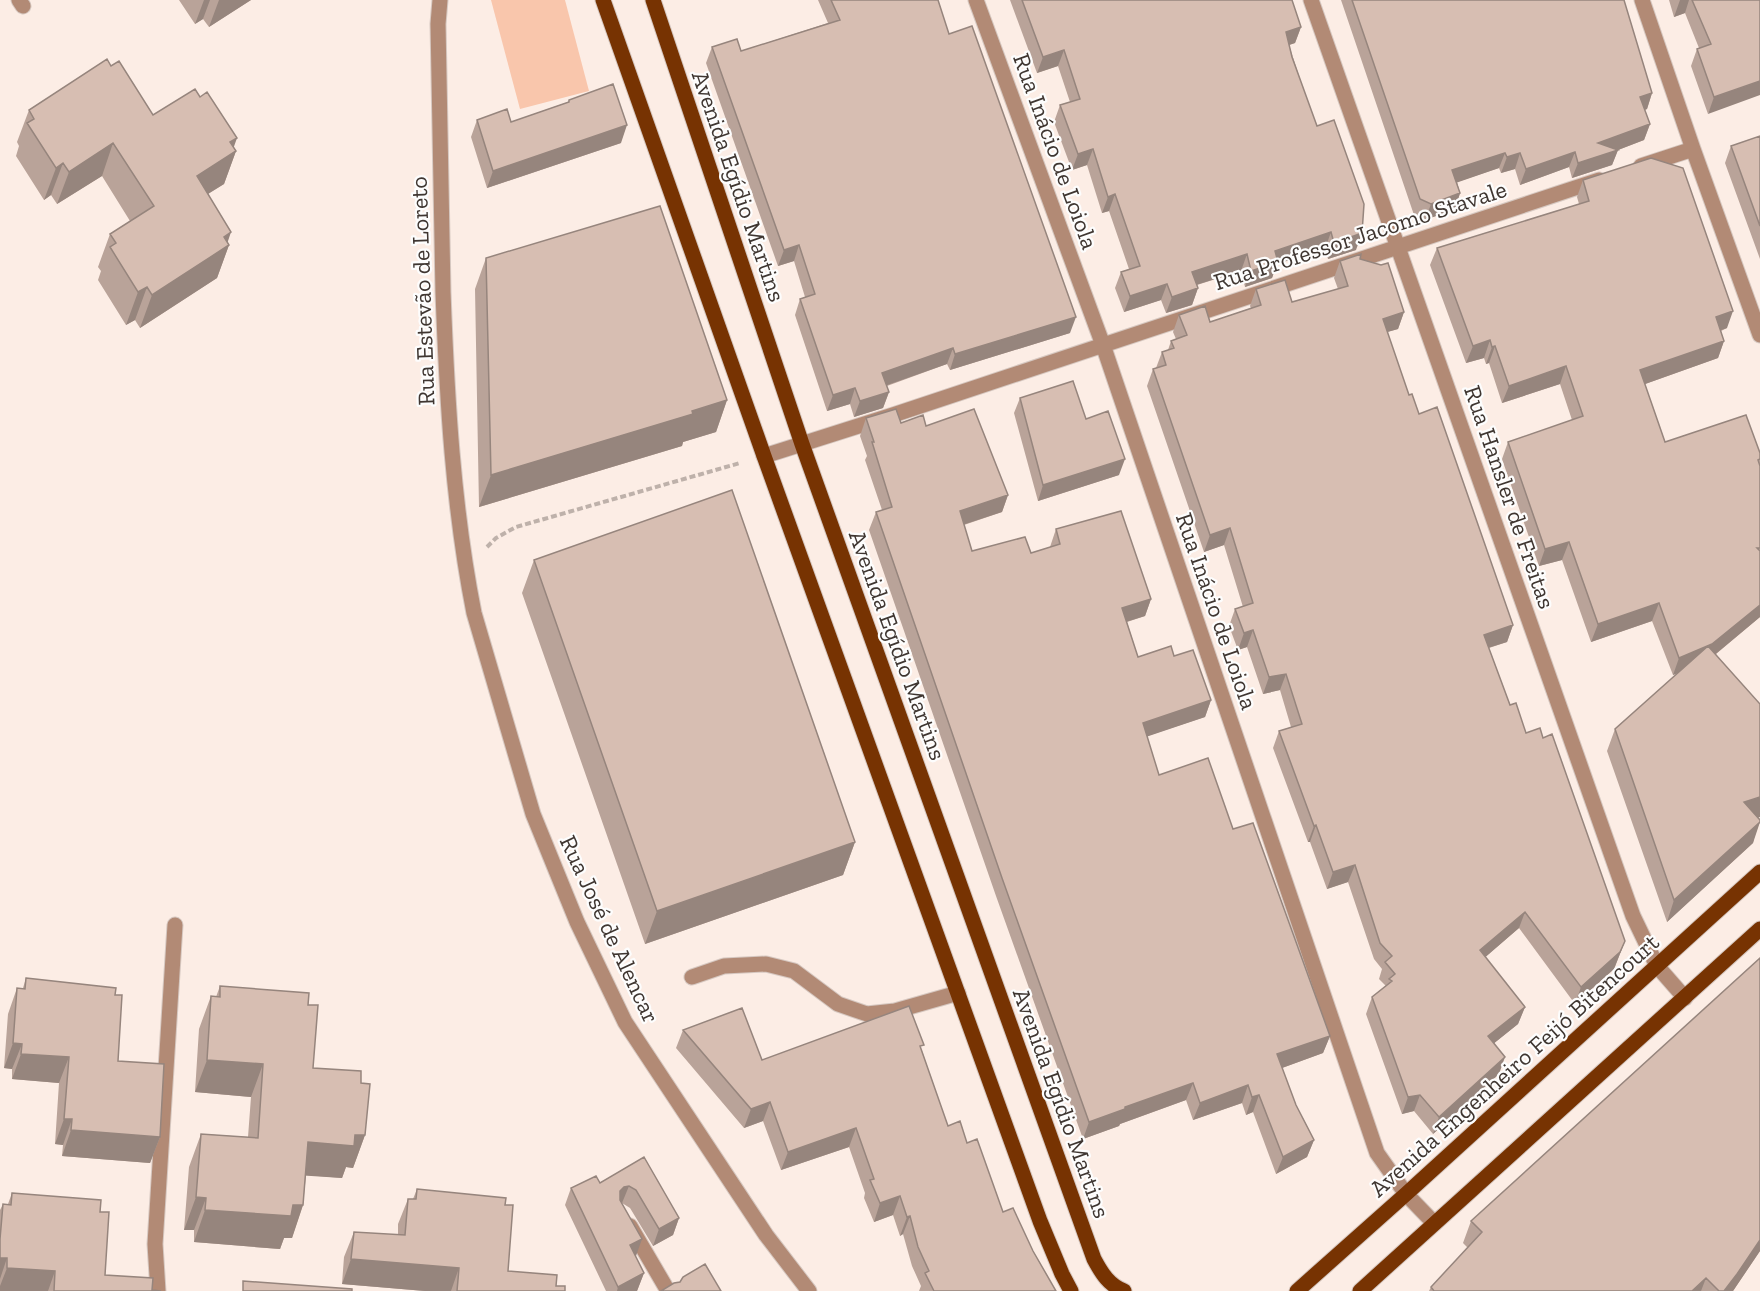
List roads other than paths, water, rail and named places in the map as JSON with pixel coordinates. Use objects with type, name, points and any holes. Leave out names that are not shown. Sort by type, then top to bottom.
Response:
[{"type":"main road","points":[[603,0],[764,456],[1040,1221],[1071,1291]]},
{"type":"main road","name":"Avenida Egídio Martins","points":[[653,0],[802,444],[1094,1259],[1103,1276],[1115,1287],[1124,1291]]},
{"type":"main road","name":"Avenida Engenheiro Feijó Bitencourt","points":[[1297,1291],[1760,872]]},
{"type":"main road","points":[[1360,1291],[1760,929]]},
{"type":"street","name":"Rua Estevão de Loreto","points":[[440,0],[438,24],[446,385],[454,484],[468,580]]},
{"type":"street","name":"Rua Inácio de Loiola","points":[[976,0],[1103,345],[1377,1153],[1406,1194],[1434,1223]]},
{"type":"street","name":"Rua Hansler de Freitas","points":[[1311,0],[1633,916],[1657,966],[1685,998]]},
{"type":"street","points":[[1642,0],[1760,335]]},
{"type":"street","name":"Rua Professor Jacomo Stavale","points":[[764,456],[1693,149]]},
{"type":"street","name":"Rua José de Alencar","points":[[468,580],[474,613],[533,814],[577,922],[625,1022],[766,1235],[809,1291]]},
{"type":"street","points":[[158,1291],[155,1244],[176,925]]},
{"type":"street","points":[[692,977],[724,966],[766,964],[794,971],[838,1004],[867,1014],[895,1011],[958,993]]},
{"type":"street","points":[[622,1213],[668,1291]]}]
